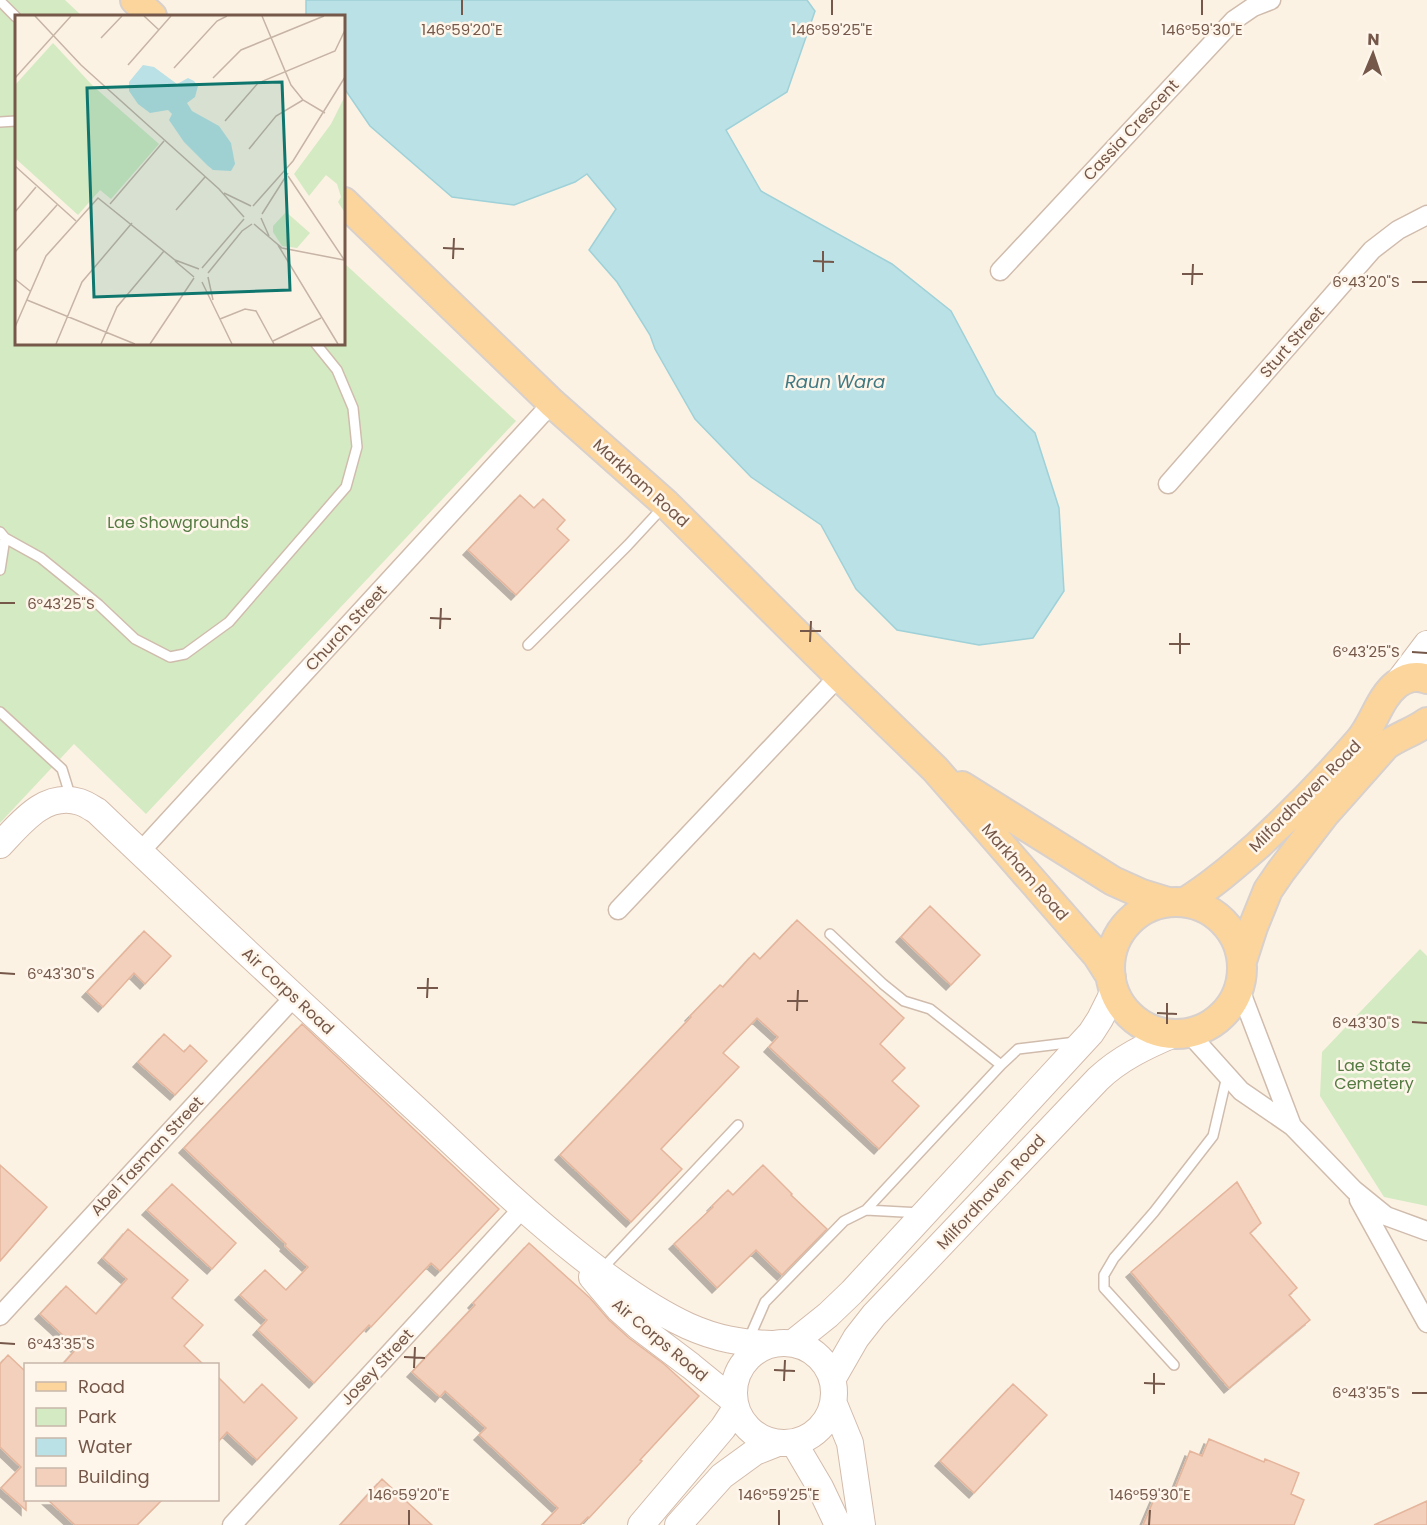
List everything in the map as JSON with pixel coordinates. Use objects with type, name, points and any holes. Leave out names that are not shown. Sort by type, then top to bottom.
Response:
[{"type":"main road","points":[[135,0],[151,15]]},
{"type":"main road","name":"Markham Road","points":[[345,203],[552,403],[666,504],[935,769],[1097,955],[1112,984]]},
{"type":"main road","name":"Milfordhaven Road","points":[[1177,902],[1210,887],[1289,816],[1365,734],[1391,691],[1427,644]]},
{"type":"main road","points":[[1423,728],[1401,723],[1389,709],[1391,691],[1412,676],[1427,679]]},
{"type":"main road","name":"Milfordhaven Road","points":[[1241,974],[1253,927],[1268,890],[1281,871],[1324,815],[1386,745],[1397,737],[1423,728]]},
{"type":"main road","name":"Markham Road","points":[[935,769],[1113,881],[1142,894],[1177,902]]},
{"type":"main road","points":[[0,845],[28,815],[44,805],[56,801],[72,800]]},
{"type":"main road","name":"Air Corps Road","points":[[72,800],[97,811],[523,1208],[600,1271],[647,1304],[688,1326],[720,1338],[747,1343],[783,1344]]},
{"type":"main road","points":[[1177,902],[1206,909],[1224,922],[1237,940],[1241,974],[1233,1002],[1220,1018],[1202,1029],[1181,1033],[1160,1032],[1141,1024],[1125,1010],[1112,984],[1111,956],[1118,937],[1131,920],[1148,908],[1177,902]]},
{"type":"main road","name":"Milfordhaven Road","points":[[783,1344],[828,1315],[852,1292],[1091,1033],[1100,1019],[1112,984]]},
{"type":"main road","name":"Milfordhaven Road","points":[[833,1378],[856,1338],[874,1315],[1098,1079],[1110,1068],[1135,1052],[1181,1033]]},
{"type":"main road","name":"Air Corps Road","points":[[568,1246],[619,1309],[691,1366],[735,1405]]},
{"type":"main road","points":[[678,1525],[722,1476],[755,1452],[786,1443],[812,1436],[826,1422],[834,1404],[835,1391],[833,1378],[827,1365],[807,1347],[783,1344],[762,1348],[749,1357],[739,1370],[734,1385],[735,1405],[739,1416],[749,1429],[762,1438],[786,1443],[819,1487],[838,1525]]},
{"type":"main road","points":[[834,1404],[850,1443],[862,1525]]},
{"type":"main road","points":[[641,1525],[723,1428],[735,1405]]},
{"type":"street","name":"Cassia Crescent","points":[[1000,271],[1234,20],[1253,7],[1270,0]]},
{"type":"street","name":"Sturt Street","points":[[1168,484],[1372,250],[1398,230],[1427,215]]},
{"type":"street","name":"Church Street","points":[[140,852],[552,403]]},
{"type":"street","points":[[618,910],[839,676]]},
{"type":"street","points":[[1241,974],[1292,1126]]},
{"type":"street","name":"Abel Tasman Street","points":[[0,1316],[294,997]]},
{"type":"street","points":[[1181,1033],[1241,1091],[1292,1126],[1354,1190],[1386,1216],[1427,1231]]},
{"type":"street","points":[[1354,1190],[1427,1323]]},
{"type":"street","name":"Josey Street","points":[[232,1525],[523,1208]]},
{"type":"lane","points":[[0,1],[15,15]]},
{"type":"lane","points":[[0,122],[15,121]]},
{"type":"lane","points":[[0,570],[3,535],[41,558],[99,605],[135,639],[170,657],[185,654],[229,622],[346,487],[357,447],[353,408],[338,370],[317,345]]},
{"type":"lane","points":[[528,645],[628,546],[666,504]]},
{"type":"lane","points":[[0,712],[62,769],[72,800]]},
{"type":"lane","points":[[830,934],[904,1001],[930,1009],[1001,1065]]},
{"type":"lane","points":[[747,1343],[765,1302],[844,1221],[866,1210],[1018,1049],[1082,1042]]},
{"type":"lane","points":[[1174,1365],[1104,1288],[1104,1275],[1114,1258],[1154,1212],[1213,1136],[1227,1076]]},
{"type":"lane","points":[[600,1271],[738,1125]]},
{"type":"lane","points":[[866,1210],[924,1213]]},
{"type":"green space","name":"Lae Showgrounds","points":[[0,0],[65,0],[81,15],[15,15],[15,345],[345,345],[345,264],[516,421],[146,814],[74,744],[0,823]]},
{"type":"green space","name":"Lae State Cemetery","points":[[1420,949],[1427,956],[1427,1206],[1384,1197],[1320,1096],[1322,1052]]},
{"type":"water","name":"Raun Wara","points":[[306,0],[807,0],[815,11],[787,92],[726,130],[761,191],[892,264],[951,311],[996,395],[1035,433],[1059,508],[1064,591],[1033,638],[979,645],[897,630],[856,589],[821,525],[751,477],[695,419],[655,349],[650,335],[617,282],[589,250],[616,209],[587,174],[575,182],[514,205],[452,197],[370,126],[345,89],[345,15],[306,15]]},
{"type":"building","points":[[520,495],[534,508],[543,499],[565,520],[557,529],[569,540],[516,595],[468,550]]},
{"type":"building","points":[[930,906],[980,955],[951,985],[901,937]]},
{"type":"building","points":[[797,920],[904,1018],[880,1044],[905,1068],[892,1081],[919,1106],[879,1149],[769,1047],[778,1037],[757,1018],[723,1053],[739,1067],[661,1149],[682,1169],[631,1222],[560,1155],[720,985],[723,987],[754,953],[760,959]]},
{"type":"building","points":[[144,931],[171,956],[145,984],[134,973],[103,1007],[87,992]]},
{"type":"building","points":[[302,1024],[499,1209],[440,1271],[431,1263],[314,1383],[258,1330],[267,1320],[240,1295],[265,1270],[286,1290],[308,1267],[184,1148]]},
{"type":"building","points":[[164,1034],[184,1052],[190,1045],[207,1061],[175,1095],[138,1062]]},
{"type":"building","points":[[0,1165],[47,1207],[0,1261]]},
{"type":"building","points":[[763,1165],[827,1229],[782,1275],[756,1250],[717,1288],[674,1244],[728,1190],[733,1195]]},
{"type":"building","points":[[1237,1182],[1261,1223],[1250,1233],[1297,1288],[1289,1295],[1310,1320],[1229,1388],[1131,1272]]},
{"type":"building","points":[[172,1184],[236,1243],[212,1269],[147,1210]]},
{"type":"building","points":[[128,1229],[188,1280],[172,1298],[203,1325],[184,1346],[202,1363],[64,1363],[77,1348],[40,1314],[66,1286],[96,1314],[127,1279],[103,1258]]},
{"type":"building","points":[[529,1243],[590,1298],[629,1338],[664,1364],[699,1396],[640,1460],[642,1461],[580,1525],[542,1525],[558,1508],[479,1435],[486,1428],[445,1391],[440,1397],[412,1372]]},
{"type":"building","points":[[8,1355],[24,1370],[24,1501],[26,1501],[26,1510],[1,1488],[21,1467],[0,1447],[0,1364]]},
{"type":"building","points":[[219,1378],[244,1403],[262,1384],[297,1418],[257,1460],[227,1432],[219,1441]]},
{"type":"building","points":[[1013,1384],[1047,1415],[974,1493],[940,1461]]},
{"type":"building","points":[[1209,1439],[1264,1462],[1265,1459],[1299,1473],[1291,1494],[1304,1500],[1294,1525],[1143,1525],[1158,1490],[1172,1496],[1190,1451],[1202,1456]]},
{"type":"building","points":[[382,1479],[432,1525],[340,1525]]},
{"type":"building","points":[[49,1501],[161,1501],[137,1525],[75,1525]]},
{"type":"building","points":[[1427,1501],[1427,1525],[1374,1525]]}]
